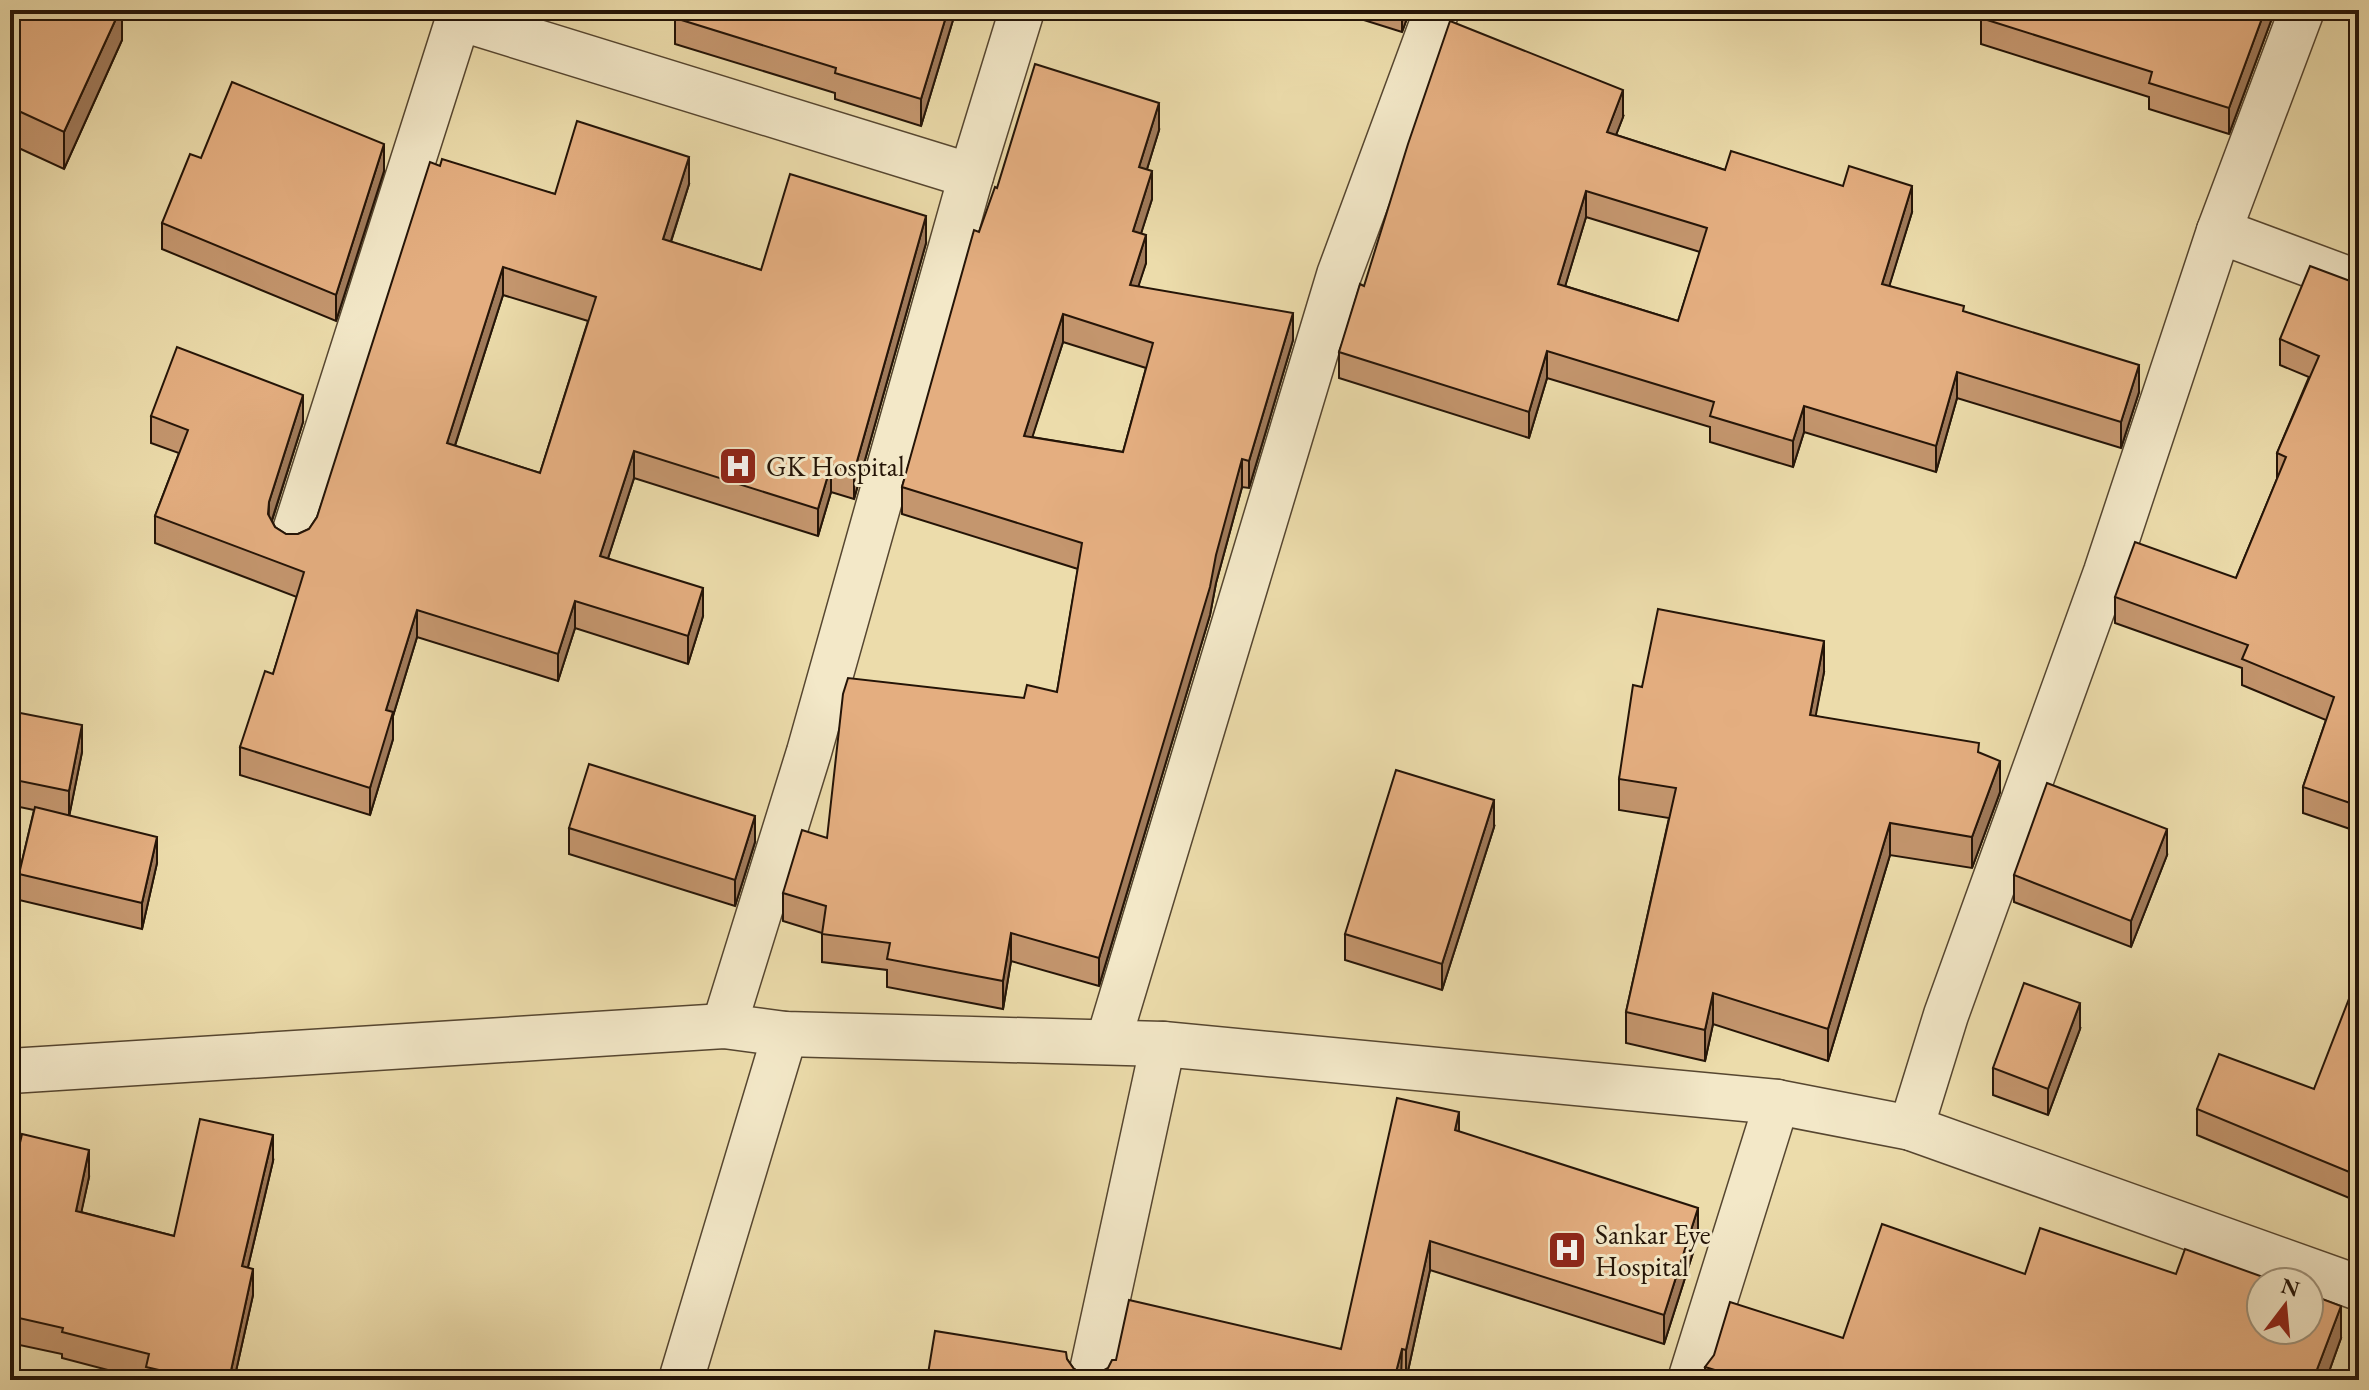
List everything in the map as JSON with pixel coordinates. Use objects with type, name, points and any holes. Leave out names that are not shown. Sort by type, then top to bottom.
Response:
[{"type":"street","points":[[724,1026],[809,752],[971,176],[1022,10]]},
{"type":"street","points":[[1108,1042],[1339,275],[1437,10]]},
{"type":"street","points":[[1911,1128],[1946,1015],[2106,572],[2219,231],[2302,10]]},
{"type":"street","points":[[293,537],[460,14],[971,176]]},
{"type":"street","points":[[2219,231],[2359,283]]},
{"type":"street","points":[[10,1071],[724,1026],[785,1034],[1163,1044],[1777,1102],[1911,1128],[2359,1288]]},
{"type":"street","points":[[681,1380],[785,1034]]},
{"type":"street","points":[[1090,1380],[1163,1044]]},
{"type":"street","points":[[1690,1380],[1777,1102]]},
{"type":"building","points":[[10,10],[120,10],[64,132],[10,107]]},
{"type":"building","points":[[677,10],[948,10],[921,99],[835,73],[836,68],[675,18]]},
{"type":"building","points":[[1984,10],[2265,10],[2229,108],[2149,83],[2152,72],[1981,18]]},
{"type":"building","points":[[1450,21],[1623,90],[1607,132],[1725,170],[1731,151],[1843,186],[1849,166],[1912,186],[1882,284],[1964,306],[1963,311],[2139,365],[2121,422],[1957,372],[1936,446],[1804,406],[1793,441],[1710,416],[1714,402],[1547,351],[1529,412],[1339,352],[1360,284],[1364,286]],"holes":[[[1586,191],[1707,228],[1678,321],[1558,284]]]},
{"type":"building","points":[[1035,64],[1159,103],[1139,167],[1152,171],[1133,231],[1146,235],[1130,285],[1293,313],[1249,461],[1242,459],[1210,587],[1099,958],[1011,933],[1003,981],[887,959],[890,943],[822,934],[826,906],[783,893],[802,830],[827,838],[843,694],[848,678],[1024,698],[1027,685],[1057,692],[1082,543],[902,487],[974,230],[979,232],[997,188]],"holes":[[[1063,314],[1153,343],[1123,452],[1024,436]]]},
{"type":"building","points":[[232,82],[384,144],[336,295],[162,223],[190,154],[201,158]]},
{"type":"building","points":[[577,121],[689,157],[663,239],[761,270],[790,174],[926,216],[854,472],[831,465],[818,509],[634,451],[600,556],[703,588],[688,636],[575,601],[558,654],[417,610],[386,710],[393,712],[370,788],[240,747],[265,671],[273,674],[304,572],[155,516],[188,430],[151,416],[177,347],[303,395],[269,502],[268,514],[275,527],[286,534],[298,534],[309,529],[317,517],[430,162],[440,166],[442,159],[555,194]],"holes":[[[503,267],[596,297],[540,473],[447,443]]]},
{"type":"building","points":[[2310,266],[2359,282],[2359,606],[2353,621],[2359,624],[2359,806],[2303,787],[2334,697],[2242,659],[2248,645],[2115,597],[2135,542],[2236,578],[2286,457],[2277,453],[2319,356],[2280,339]]},
{"type":"building","points":[[1658,609],[1824,641],[1810,715],[1979,743],[1978,752],[2000,761],[1972,837],[1890,823],[1828,1029],[1713,993],[1705,1030],[1626,1012],[1676,788],[1619,779],[1633,685],[1642,687]]},
{"type":"building","points":[[10,711],[82,725],[69,791],[10,779]]},
{"type":"building","points":[[589,764],[755,816],[735,880],[569,828]]},
{"type":"building","points":[[1396,770],[1494,800],[1442,964],[1345,934]]},
{"type":"building","points":[[2047,783],[2167,829],[2131,921],[2014,875]]},
{"type":"building","points":[[35,807],[157,837],[142,903],[19,874]]},
{"type":"building","points":[[2024,983],[2080,1003],[2048,1089],[1993,1068]]},
{"type":"building","points":[[2352,991],[2359,994],[2359,1176],[2197,1109],[2219,1054],[2314,1089]]},
{"type":"building","points":[[1397,1098],[1459,1112],[1455,1130],[1698,1208],[1664,1315],[1430,1241],[1406,1350],[1402,1349],[1394,1380],[927,1380],[935,1331],[1066,1352],[1074,1369],[1085,1375],[1097,1374],[1116,1360],[1129,1300],[1341,1349]]},
{"type":"building","points":[[200,1119],[273,1135],[242,1266],[253,1269],[229,1380],[202,1380],[146,1367],[149,1354],[62,1332],[63,1328],[10,1316],[10,1187],[22,1134],[89,1150],[76,1211],[174,1236]]},
{"type":"building","points":[[1882,1224],[2025,1274],[2040,1228],[2176,1274],[2185,1249],[2245,1271],[2245,1346],[2325,1346],[2325,1300],[2341,1306],[2313,1380],[1730,1380],[1731,1375],[1705,1367],[1714,1355],[1730,1302],[1843,1338]]},
{"type":"place","name":"GK Hospital","points":[[738,466]]},
{"type":"place","name":"Sankar Eye Hospital","points":[[1567,1250]]}]
